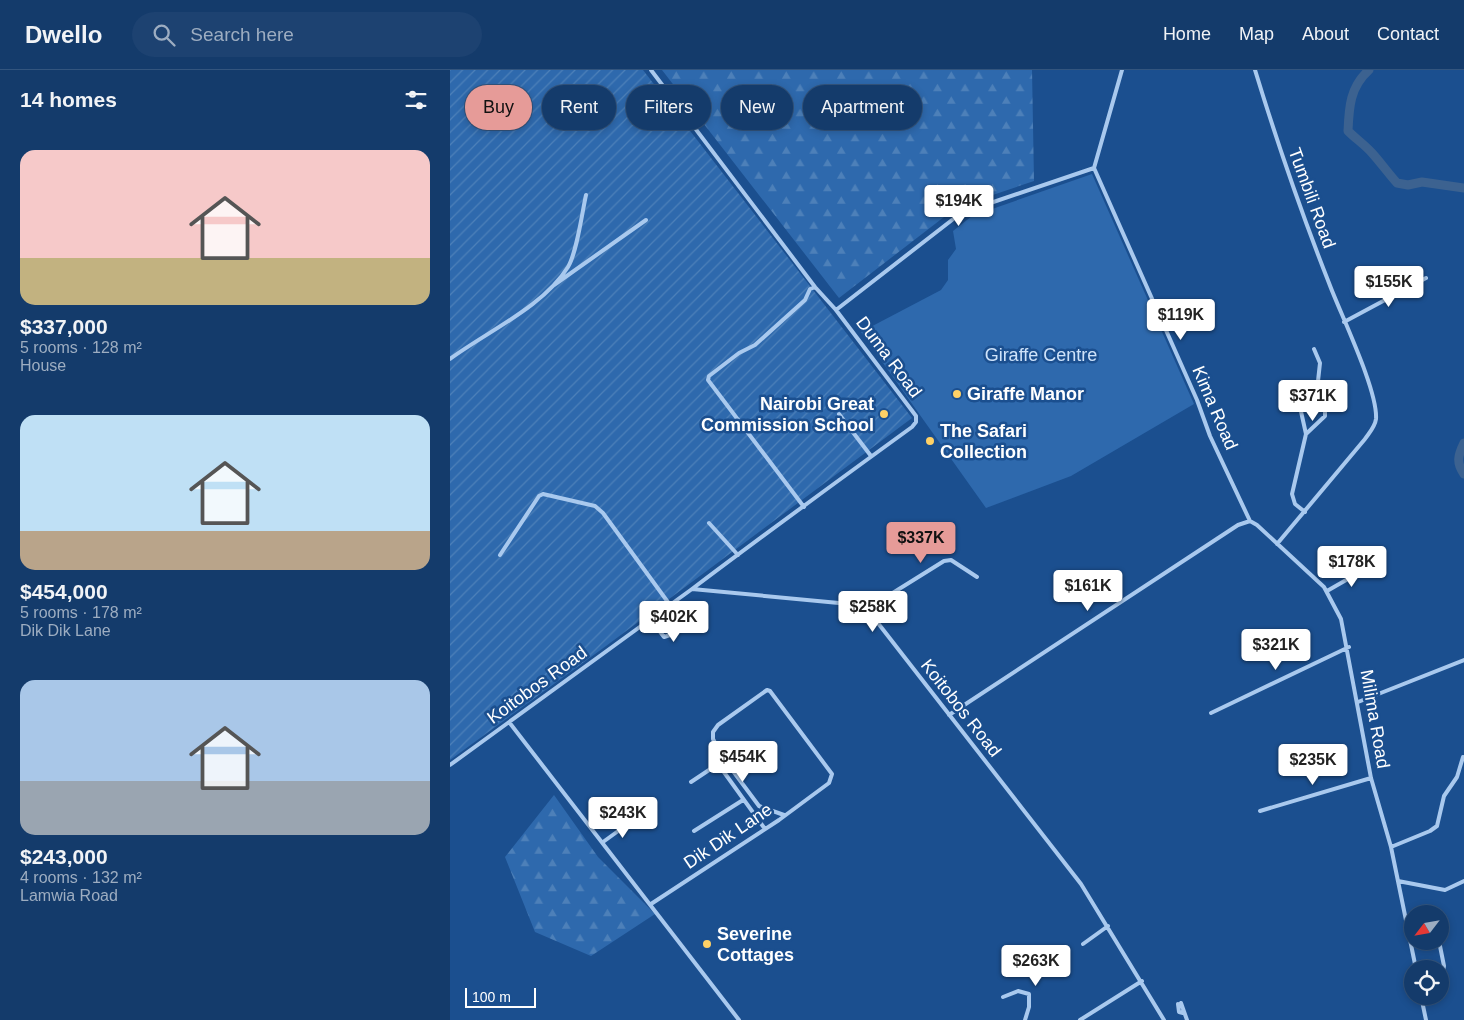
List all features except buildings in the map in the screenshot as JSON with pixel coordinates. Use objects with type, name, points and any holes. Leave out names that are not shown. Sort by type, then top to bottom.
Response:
[{"type":"street","name":"Duma Road","points":[[651,70],[916,416],[916,422]]},
{"type":"street","points":[[836,310],[960,213],[1094,168],[1121,70]]},
{"type":"street","name":"Tumbili Road","points":[[1254,70],[1285,166],[1344,322],[1362,364],[1374,404],[1376,419],[1365,439],[1305,512]]},
{"type":"street","name":"Kima Road","points":[[1094,168],[1193,391],[1210,436],[1250,521]]},
{"type":"street","points":[[547,291],[570,262],[586,195]]},
{"type":"street","points":[[450,359],[478,338],[524,311],[547,291],[646,220]]},
{"type":"street","points":[[1344,322],[1426,278]]},
{"type":"street","points":[[804,507],[708,380],[709,376],[739,353],[755,345],[805,300],[810,289],[816,287]]},
{"type":"street","points":[[1277,544],[1305,512],[1296,504],[1292,494],[1306,434],[1300,407],[1317,390],[1320,364],[1314,349]]},
{"type":"street","points":[[1306,434],[1325,416],[1325,400],[1317,390]]},
{"type":"street","points":[[839,414],[872,456]]},
{"type":"street","name":"Koitobos Road","points":[[450,765],[651,620],[916,422]]},
{"type":"street","points":[[500,555],[539,496],[547,494],[595,506],[603,513],[670,605]]},
{"type":"street","points":[[949,716],[1238,525],[1250,521]]},
{"type":"street","name":"Milima Road","points":[[1250,521],[1327,591],[1341,619],[1348,647],[1371,778],[1391,847],[1414,960]]},
{"type":"street","points":[[709,523],[738,555]]},
{"type":"street","points":[[692,589],[853,603],[867,610],[944,560],[950,560],[977,577]]},
{"type":"street","points":[[1327,591],[1367,568]]},
{"type":"street","points":[[651,620],[664,636],[672,634],[678,629],[677,616],[691,607]]},
{"type":"street","name":"Koitobos Road","points":[[867,610],[1081,884],[1142,981],[1164,1020]]},
{"type":"street","points":[[1211,713],[1348,647]]},
{"type":"street","points":[[1358,702],[1464,660]]},
{"type":"street","name":"Dik Dik Lane","points":[[651,904],[765,829],[830,783],[832,774],[770,691],[766,690],[718,725],[713,732],[713,739],[724,759],[758,806],[784,815]]},
{"type":"street","points":[[509,722],[739,1020]]},
{"type":"street","points":[[1391,847],[1430,831],[1437,826],[1444,796],[1457,778],[1463,756]]},
{"type":"street","points":[[691,782],[712,768],[721,768],[765,829]]},
{"type":"street","points":[[1260,811],[1371,778]]},
{"type":"street","points":[[694,832],[743,800]]},
{"type":"street","points":[[603,842],[632,821]]},
{"type":"street","points":[[1398,881],[1445,890],[1464,881]]},
{"type":"street","points":[[1083,944],[1108,926]]},
{"type":"street","points":[[1080,1020],[1142,981]]},
{"type":"street","points":[[1003,998],[1018,991],[1029,994],[1029,1006],[1025,1020]]},
{"type":"street","points":[[1180,1003],[1179,1012],[1183,1013],[1187,1020]]},
{"type":"street","points":[[1423,1005],[1426,1020]]},
{"type":"green space","points":[[450,70],[643,70],[655,85],[626,85],[626,130],[689,130],[912,418],[450,760]]},
{"type":"green space","points":[[662,70],[1032,70],[1034,181],[957,207],[839,298],[709,130],[711,130],[711,85],[674,85]]},
{"type":"green space","name":"Giraffe Centre","points":[[1092,174],[1194,404],[1071,476],[986,508],[861,332],[941,290],[948,280],[948,260],[956,249],[953,231],[972,216]]},
{"type":"green space","points":[[554,795],[598,857],[655,914],[591,956],[535,932],[505,857]]},
{"type":"waterway","points":[[1369,70],[1354,90],[1350,106],[1348,131],[1369,150],[1397,183],[1408,185],[1422,182],[1464,188]]},
{"type":"waterway","points":[[1464,443],[1459,459],[1464,474]]},
{"type":"place","name":"Giraffe Manor","points":[[957,394]]},
{"type":"place","name":"Nairobi Great Commission School","points":[[884,414]]},
{"type":"place","name":"The Safari Collection","points":[[930,441]]},
{"type":"place","name":"Severine Cottages","points":[[707,944]]}]
